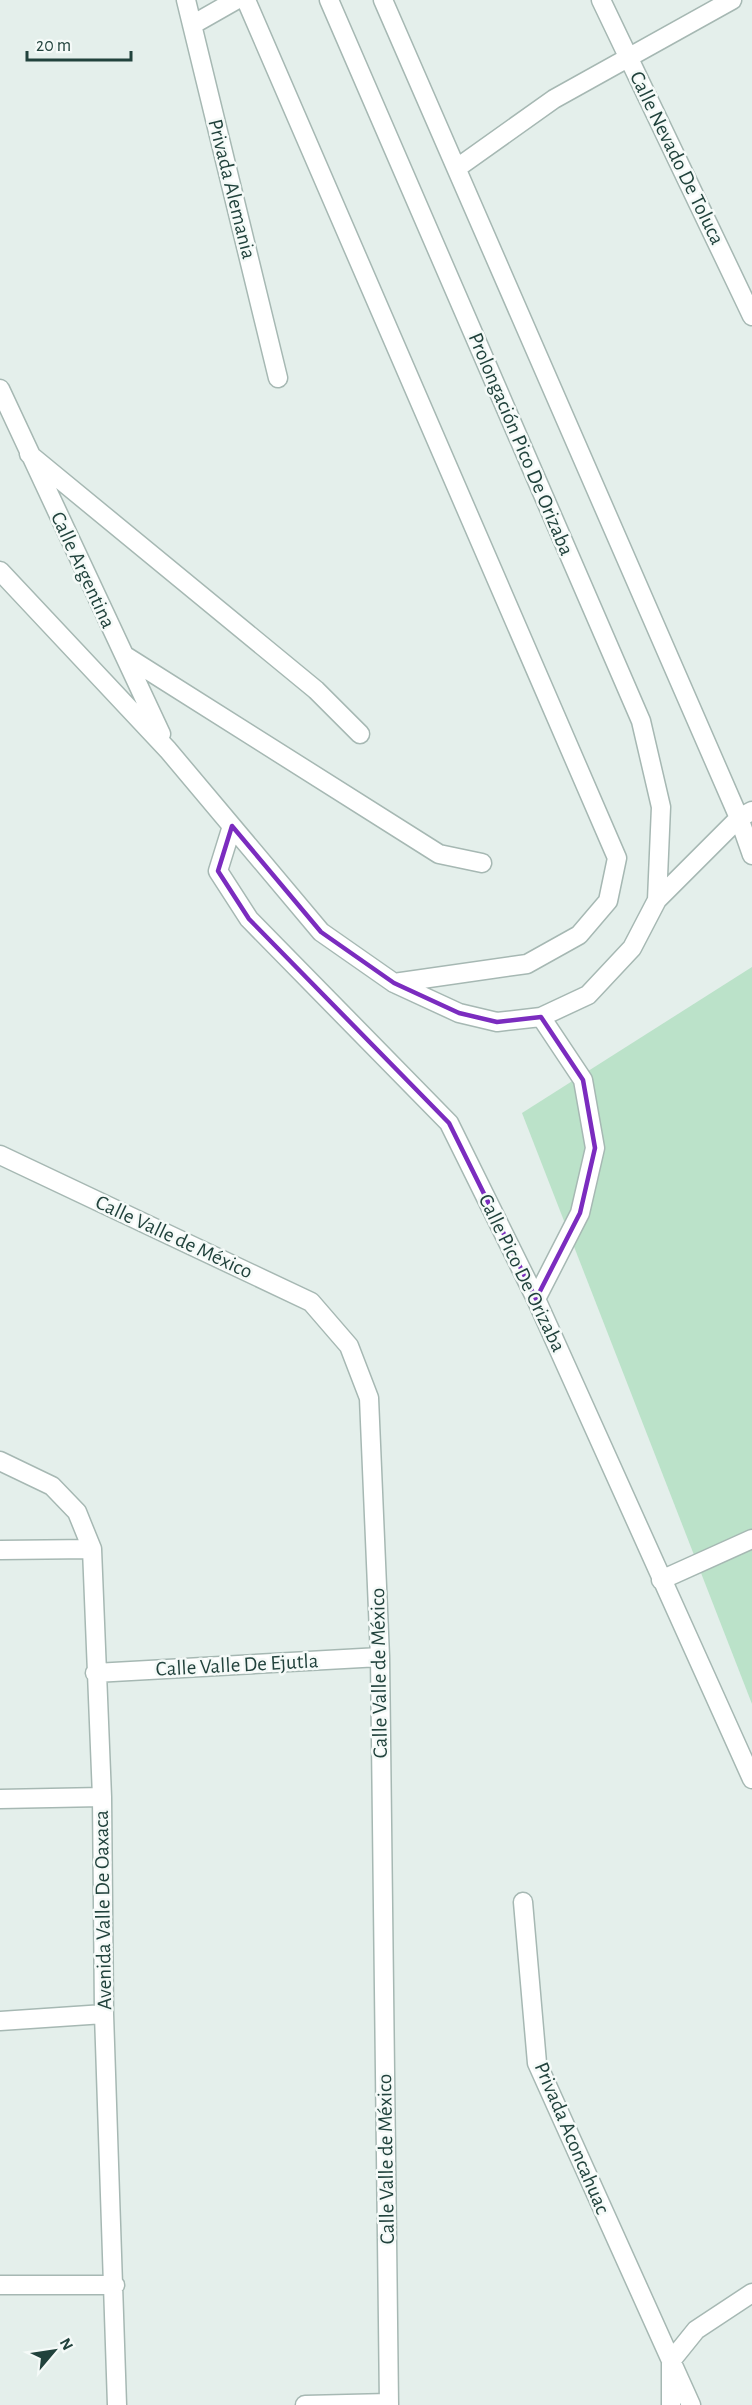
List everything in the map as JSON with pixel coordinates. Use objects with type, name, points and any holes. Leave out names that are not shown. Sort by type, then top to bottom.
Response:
[{"type":"street","name":"Privada Alemania","points":[[186,0],[278,378]]},
{"type":"street","points":[[192,25],[236,0]]},
{"type":"street","points":[[246,0],[617,858],[608,901],[579,935],[527,964],[394,983]]},
{"type":"street","name":"Prolongación Pico De Orizaba","points":[[329,0],[641,721],[661,807],[657,900]]},
{"type":"street","points":[[383,0],[745,814],[752,855]]},
{"type":"street","name":"Calle Nevado De Toluca","points":[[601,0],[752,316]]},
{"type":"street","points":[[457,168],[554,99],[732,0]]},
{"type":"street","name":"Calle Argentina","points":[[0,389],[168,750]]},
{"type":"street","points":[[29,454],[316,690],[360,734]]},
{"type":"street","points":[[0,572],[168,750],[321,932],[394,983],[459,1012],[497,1022],[541,1017],[588,995],[632,948],[657,900],[745,814]]},
{"type":"street","points":[[124,655],[439,854],[482,863]]},
{"type":"street","name":"Calle Pico De Orizaba","points":[[232,826],[218,871],[249,919],[449,1123],[536,1299],[752,1779]]},
{"type":"street","points":[[536,1299],[580,1213],[596,1148],[583,1080],[541,1017]]},
{"type":"street","name":"Calle Valle de México","points":[[0,1155],[311,1302],[349,1346],[369,1398],[380,1657],[389,2404]]},
{"type":"street","name":"Avenida Valle De Oaxaca","points":[[0,1461],[52,1486],[77,1512],[92,1549],[95,1673],[102,1797],[104,2014],[115,2285],[117,2405]]},
{"type":"street","points":[[661,1580],[752,1539]]},
{"type":"street","points":[[0,1550],[92,1549]]},
{"type":"street","name":"Calle Valle De Ejutla","points":[[95,1673],[380,1657]]},
{"type":"street","points":[[0,1798],[102,1797]]},
{"type":"street","name":"Privada Aconcahuac","points":[[523,1902],[537,2063],[691,2405]]},
{"type":"street","points":[[0,2021],[104,2014]]},
{"type":"street","points":[[0,2285],[115,2285]]},
{"type":"street","points":[[671,2405],[671,2361],[696,2330],[752,2293]]},
{"type":"street","points":[[305,2405],[389,2404]]},
{"type":"highlighted area","points":[[232,826],[321,932],[394,983],[459,1013],[497,1022],[541,1017],[583,1080],[595,1148],[580,1213],[536,1299],[449,1123],[249,919],[218,871]]},
{"type":"green space","points":[[752,967],[752,1704],[522,1113]]}]
